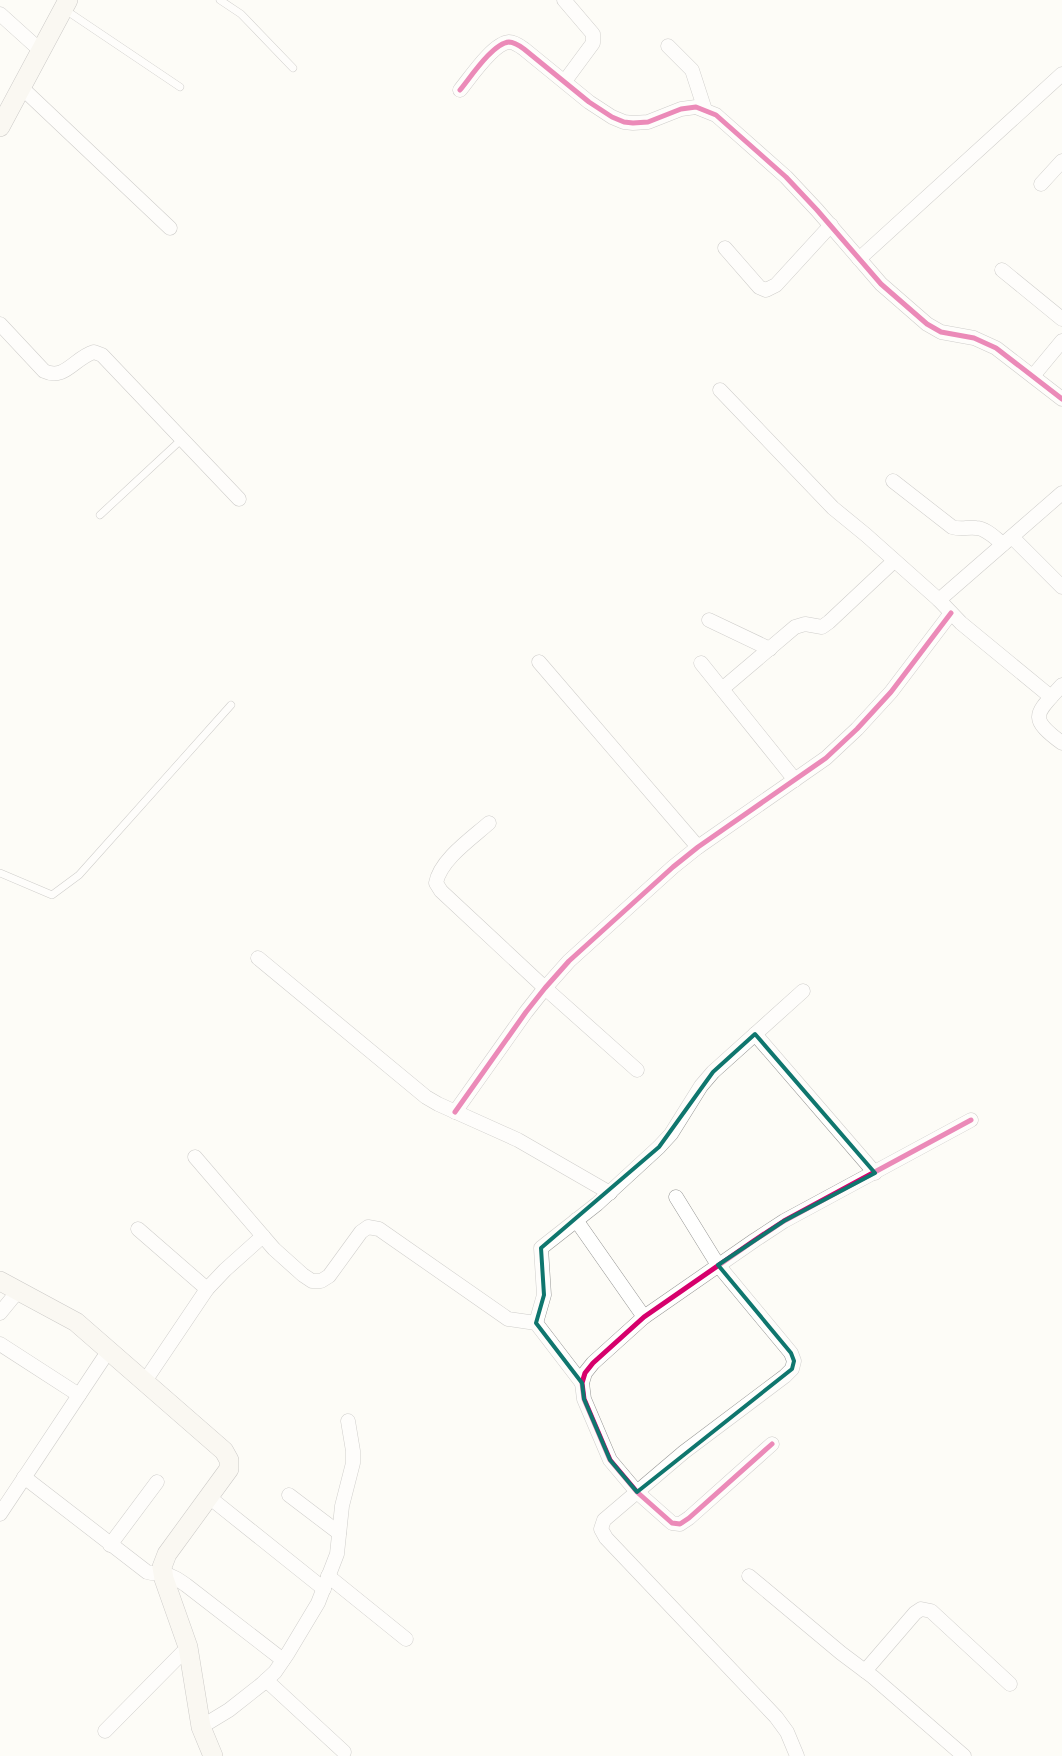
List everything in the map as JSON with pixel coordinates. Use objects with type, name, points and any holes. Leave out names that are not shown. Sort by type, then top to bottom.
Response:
[{"type":"street","points":[[565,81],[593,43],[594,38],[571,2]]},
{"type":"street","points":[[0,127],[66,4]]},
{"type":"street","points":[[0,14],[41,51]]},
{"type":"street","points":[[460,90],[490,54],[501,45],[509,42],[515,43],[524,49],[589,102],[612,117],[624,122],[648,122],[681,109],[696,107],[716,115],[786,177],[882,284],[927,324],[941,332],[974,338],[996,348],[1062,399]]},
{"type":"street","points":[[668,46],[692,70],[705,110]]},
{"type":"street","points":[[859,259],[1062,74]]},
{"type":"street","points":[[22,87],[170,228]]},
{"type":"street","points":[[1040,184],[1062,161]]},
{"type":"street","points":[[725,248],[758,287],[766,290],[776,285],[831,225]]},
{"type":"street","points":[[1002,270],[1062,319]]},
{"type":"street","points":[[0,324],[44,371],[51,374],[59,374],[86,354],[94,352],[102,355],[239,499]]},
{"type":"street","points":[[1033,376],[1062,341]]},
{"type":"street","points":[[720,390],[833,508],[866,535],[951,613],[1051,697]]},
{"type":"street","points":[[893,481],[952,527],[961,530],[983,529],[1008,540],[1062,587]]},
{"type":"street","points":[[939,600],[1062,493]]},
{"type":"street","points":[[722,689],[800,625],[822,627],[829,622],[894,561]]},
{"type":"street","points":[[455,1112],[545,988],[569,961],[631,904],[698,847],[826,758],[858,728],[906,674],[951,613]]},
{"type":"street","points":[[709,620],[770,649]]},
{"type":"street","points":[[538,662],[698,847]]},
{"type":"street","points":[[702,663],[795,780]]},
{"type":"street","points":[[1062,685],[1039,714],[1038,720],[1045,730],[1062,743]]},
{"type":"street","points":[[490,823],[443,864],[437,873],[436,882],[441,891],[545,988],[638,1070]]},
{"type":"street","points":[[258,958],[438,1104],[518,1140],[610,1192]]},
{"type":"street","points":[[536,1322],[544,1295],[541,1248],[610,1192],[671,1134],[701,1086],[713,1072],[803,991]]},
{"type":"street","points":[[754,1034],[875,1173]]},
{"type":"street","points":[[772,1444],[680,1524],[672,1523],[637,1492],[610,1460],[584,1399],[582,1383],[585,1373],[593,1363],[644,1317],[784,1221],[971,1120]]},
{"type":"street","points":[[195,1156],[274,1249],[312,1281],[321,1281],[328,1276],[368,1227],[379,1229],[508,1319],[536,1322],[582,1383]]},
{"type":"street","points":[[676,1198],[718,1265],[791,1353],[794,1361],[792,1369],[785,1376],[684,1452],[604,1520],[601,1529],[776,1718],[787,1732],[798,1756]]},
{"type":"street","points":[[576,1220],[644,1317]]},
{"type":"street","points":[[138,1230],[208,1289]]},
{"type":"street","points":[[145,1381],[208,1289],[225,1270],[263,1236]]},
{"type":"street","points":[[0,1281],[76,1322],[224,1451],[229,1460],[229,1469],[163,1562],[163,1574],[188,1647],[201,1727],[213,1756]]},
{"type":"street","points":[[0,1313],[18,1291]]},
{"type":"street","points":[[0,1344],[79,1396]]},
{"type":"street","points":[[0,1514],[109,1350]]},
{"type":"street","points":[[201,1727],[229,1710],[266,1680],[283,1660],[310,1616],[326,1583],[337,1554],[342,1506],[353,1463],[348,1421]]},
{"type":"street","points":[[24,1477],[147,1572],[174,1577],[283,1660]]},
{"type":"street","points":[[110,1545],[157,1482]]},
{"type":"street","points":[[289,1496],[339,1533]]},
{"type":"street","points":[[209,1497],[406,1639]]},
{"type":"street","points":[[749,1576],[930,1725],[964,1756]]},
{"type":"street","points":[[865,1671],[914,1613],[921,1609],[931,1611],[1010,1684]]},
{"type":"street","points":[[105,1731],[188,1647]]},
{"type":"street","points":[[266,1680],[344,1752]]},
{"type":"lane","points":[[220,0],[241,14],[293,68]]},
{"type":"lane","points":[[66,4],[180,87]]},
{"type":"lane","points":[[100,515],[182,439]]},
{"type":"lane","points":[[0,873],[52,895],[80,875],[232,705]]},
{"type":"highlighted area","points":[[755,1034],[875,1173],[784,1221],[718,1265],[791,1353],[794,1361],[792,1369],[637,1492],[610,1460],[584,1399],[582,1383],[536,1323],[544,1295],[541,1248],[659,1147],[713,1072]]},
{"type":"cycle path","points":[[460,90],[489,54],[503,44],[511,42],[524,49],[589,102],[612,117],[624,122],[648,122],[681,109],[696,107],[716,115],[786,177],[881,284],[927,324],[941,332],[974,338],[996,348],[1062,399]]},
{"type":"cycle path","points":[[455,1112],[526,1012],[569,961],[673,867],[698,847],[826,758],[857,729],[891,692],[951,613]]},
{"type":"cycle path","points":[[772,1444],[689,1518],[680,1524],[672,1523],[637,1492],[610,1460],[584,1399],[582,1383],[585,1373],[593,1363],[644,1317],[755,1240],[784,1221],[971,1120]]}]
